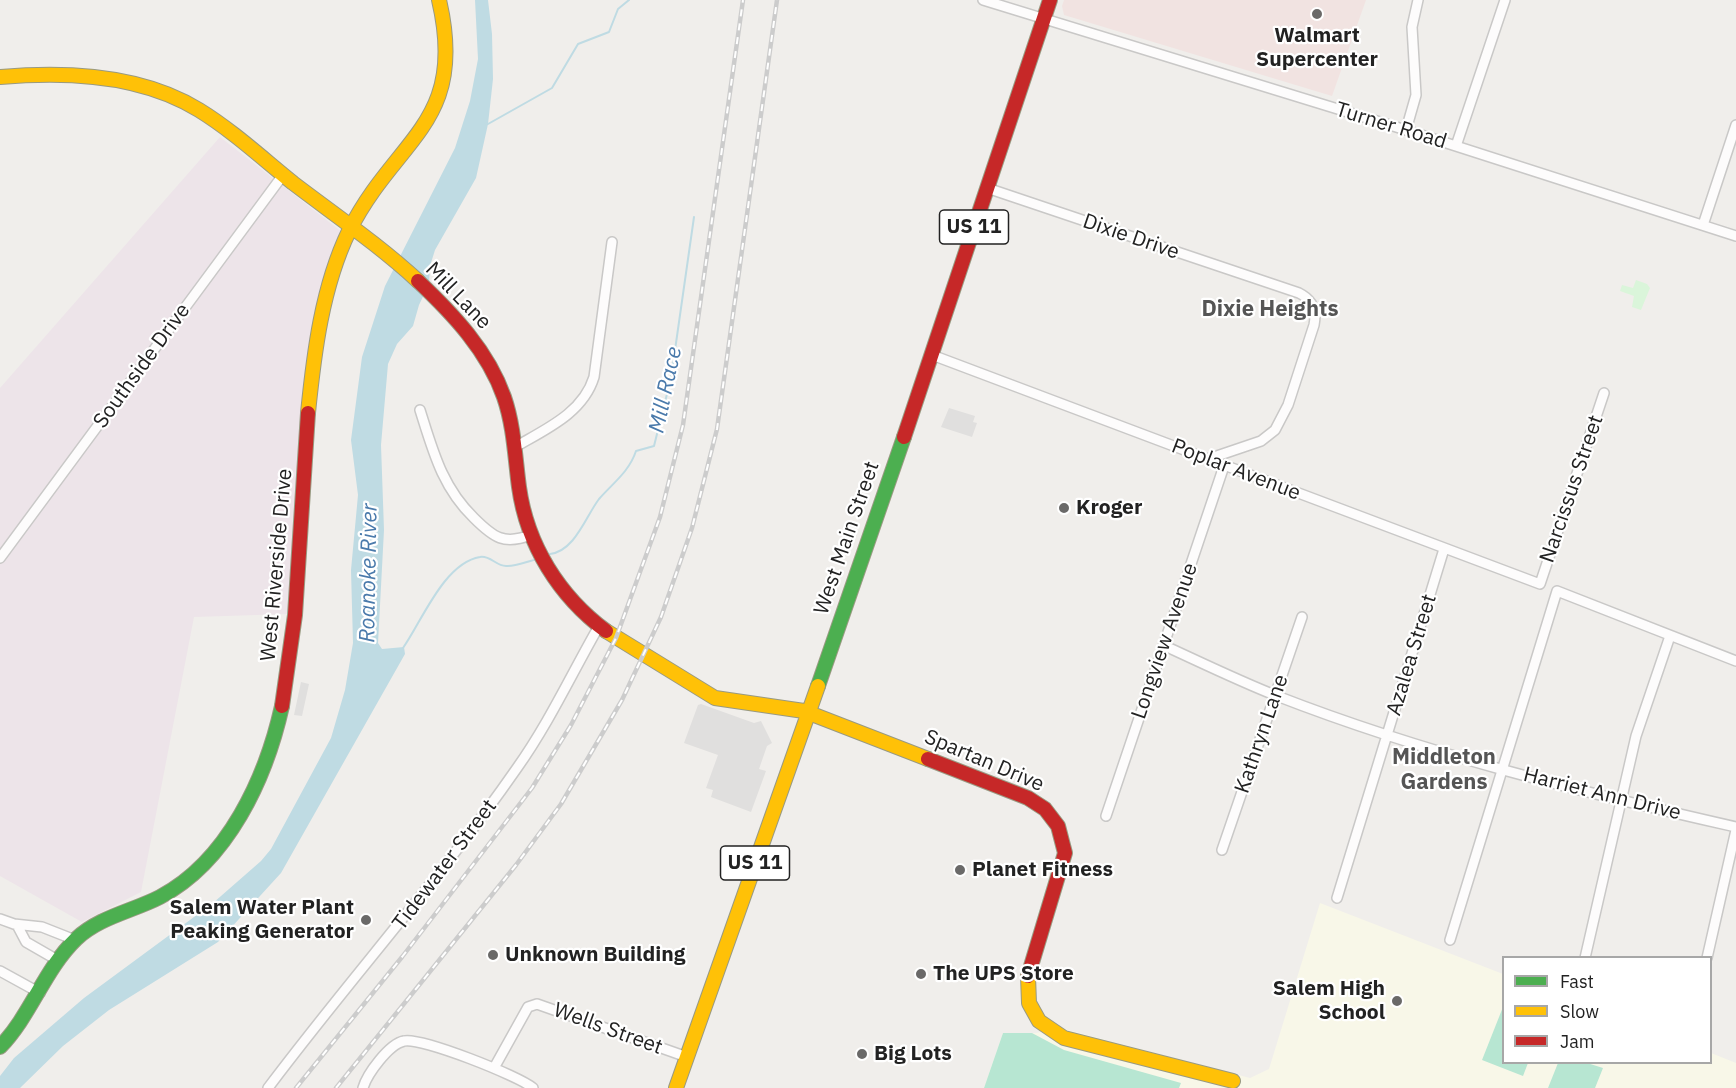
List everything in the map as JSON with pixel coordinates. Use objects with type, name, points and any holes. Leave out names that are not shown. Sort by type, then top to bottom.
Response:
[{"type":"street","name":"West Riverside Drive","points":[[0,1047],[14,1032],[75,940],[93,926],[164,895],[181,885],[203,866],[239,816],[265,763],[286,692],[291,662],[317,344],[330,285],[351,228],[366,202],[430,113],[441,93],[447,52],[439,0]]},
{"type":"street","name":"Turner Road","points":[[983,0],[1406,130],[1736,236]]},
{"type":"street","name":"West Main Street","points":[[676,1088],[866,550],[1050,0]]},
{"type":"street","points":[[1406,130],[1416,95],[1412,27],[1418,0]]},
{"type":"street","points":[[1456,146],[1505,0]]},
{"type":"street","name":"Mill Lane","points":[[0,77],[69,76],[159,91],[175,97],[214,121],[379,249],[429,293],[469,333],[491,368],[507,406],[520,492],[531,535],[540,555],[562,589],[599,626],[710,696],[731,703],[779,706],[807,713]]},
{"type":"street","points":[[1703,225],[1736,125]]},
{"type":"street","name":"Southside Drive","points":[[0,558],[283,174]]},
{"type":"street","name":"Dixie Drive","points":[[987,188],[1306,296],[1316,311],[1314,325],[1281,420],[1268,436],[1241,449],[1208,459]]},
{"type":"street","points":[[515,447],[567,415],[586,396],[594,377],[612,242]]},
{"type":"street","name":"Poplar Avenue","points":[[932,355],[1540,584]]},
{"type":"street","name":"Narcissus Street","points":[[1540,584],[1604,393]]},
{"type":"street","points":[[420,410],[438,466],[455,499],[493,535],[511,541],[531,535]]},
{"type":"street","name":"Longview Avenue","points":[[1106,816],[1224,466]]},
{"type":"street","name":"Azalea Street","points":[[1337,898],[1444,549]]},
{"type":"street","name":"Narcissus Street","points":[[1450,940],[1557,591],[1670,636]]},
{"type":"street","name":"Kathryn Lane","points":[[1222,850],[1302,618]]},
{"type":"street","name":"Tidewater Street","points":[[268,1088],[494,801],[533,744],[599,626]]},
{"type":"street","points":[[1585,956],[1636,736],[1670,636],[1736,661]]},
{"type":"street","name":"Harriet Ann Drive","points":[[1165,646],[1275,695],[1387,734],[1621,801],[1736,828]]},
{"type":"street","name":"Spartan Drive","points":[[807,713],[989,783],[1037,804],[1048,813],[1060,830],[1065,853],[1028,975],[1029,1003],[1039,1021],[1064,1038],[1233,1081]]},
{"type":"street","points":[[1707,956],[1736,828]]},
{"type":"street","points":[[0,920],[17,925],[42,927],[75,940]]},
{"type":"street","points":[[17,925],[26,942],[59,961]]},
{"type":"street","points":[[0,971],[40,993]]},
{"type":"street","name":"Wells Street","points":[[494,1068],[528,1007],[537,1004],[687,1057]]},
{"type":"street","points":[[363,1088],[394,1046],[408,1040],[434,1046],[494,1068],[533,1088]]},
{"type":"shaded area","points":[[1064,0],[1366,0],[1332,96],[1064,15],[1062,6]]},
{"type":"shaded area","points":[[220,137],[342,232],[320,291],[307,357],[288,614],[194,617],[141,892],[82,922],[0,876],[0,388]]},
{"type":"shaded area","points":[[949,408],[975,416],[973,422],[977,423],[972,437],[941,427]]},
{"type":"shaded area","points":[[301,682],[309,684],[302,716],[294,715]]},
{"type":"shaded area","points":[[701,704],[754,723],[761,721],[772,743],[767,746],[759,769],[766,771],[751,812],[711,797],[713,790],[706,788],[718,755],[684,743],[698,705]]},
{"type":"shaded area","name":"Salem High School","points":[[1320,903],[1502,974],[1502,1064],[1712,1064],[1712,1053],[1736,1063],[1736,1088],[984,1088],[1003,1033],[1036,1033],[1060,1028],[1250,1078],[1269,1069]]},
{"type":"green space","points":[[1636,280],[1647,284],[1650,288],[1641,310],[1632,307],[1634,296],[1620,291],[1622,285],[1633,288]]},
{"type":"green space","points":[[1502,1010],[1502,1064],[1528,1064],[1523,1076],[1482,1060]]},
{"type":"green space","points":[[1003,1033],[1032,1033],[1064,1050],[1181,1083],[1179,1088],[984,1088]]},
{"type":"green space","points":[[1558,1064],[1590,1064],[1603,1068],[1595,1088],[1548,1088]]},
{"type":"water","name":"Roanoke River","points":[[475,0],[488,0],[492,34],[493,79],[488,124],[476,178],[435,250],[430,266],[429,284],[419,305],[413,326],[397,344],[388,364],[381,445],[384,530],[378,643],[382,649],[404,647],[405,654],[281,873],[218,942],[109,1010],[63,1046],[20,1088],[0,1088],[0,1076],[14,1058],[84,998],[213,903],[261,861],[271,849],[331,738],[345,690],[353,643],[351,570],[358,495],[351,440],[362,357],[385,286],[455,148],[470,101],[478,59]]},
{"type":"waterway","name":"Mill Race","points":[[485,123],[488,124],[552,88],[578,44],[609,32],[618,9],[629,0]]},
{"type":"waterway","name":"Mill Race","points":[[550,554],[566,547],[573,540],[599,499],[620,477],[636,451],[654,446],[671,378],[694,217]]},
{"type":"waterway","name":"Mill Race","points":[[403,648],[445,581],[467,562],[484,557],[502,566],[510,566],[538,559]]},
{"type":"railway","points":[[296,1088],[402,957],[532,788],[571,725],[616,638],[660,517],[683,425],[743,0]]},
{"type":"railway","points":[[336,1088],[516,865],[561,804],[622,700],[661,617],[692,528],[717,429],[777,0]]},
{"type":"traffic: fast","points":[[818,686],[904,437]]},
{"type":"traffic: fast","points":[[0,1047],[20,1021],[55,964],[76,939],[95,925],[160,897],[206,862],[224,840],[254,789],[266,761],[282,706]]},
{"type":"traffic: slow","points":[[308,413],[321,320],[340,252],[349,231],[368,199],[422,127],[436,103],[444,75],[445,42],[439,0]]},
{"type":"traffic: slow","points":[[0,77],[77,75],[103,78],[128,82],[177,98],[224,127],[418,281]]},
{"type":"traffic: slow","points":[[606,631],[715,698],[804,711],[928,759]]},
{"type":"traffic: slow","points":[[676,1088],[818,686]]},
{"type":"traffic: slow","points":[[1028,976],[1029,1003],[1039,1021],[1064,1038],[1233,1081]]},
{"type":"traffic: jam","points":[[904,437],[1050,0]]},
{"type":"traffic: jam","points":[[418,281],[468,334],[489,364],[507,408],[519,487],[529,529],[548,568],[560,585],[574,602],[606,631]]},
{"type":"traffic: jam","points":[[282,706],[295,615],[308,413]]},
{"type":"traffic: jam","points":[[928,759],[1028,798],[1045,809],[1058,826],[1065,853],[1028,976]]},
{"type":"place","name":"Walmart Supercenter","points":[[1317,14]]},
{"type":"place","name":"Kroger","points":[[1064,508]]},
{"type":"place","name":"Planet Fitness","points":[[960,870]]},
{"type":"place","name":"Salem Water Plant Peaking Generator","points":[[366,920]]},
{"type":"place","name":"Unknown Building","points":[[493,955]]},
{"type":"place","name":"The UPS Store","points":[[921,974]]},
{"type":"place","name":"Salem High School","points":[[1397,1001]]},
{"type":"place","name":"Big Lots","points":[[862,1054]]},
{"type":"district","name":"Dixie Heights","points":[[1270,310]]},
{"type":"district","name":"Middleton Gardens","points":[[1444,770]]}]
